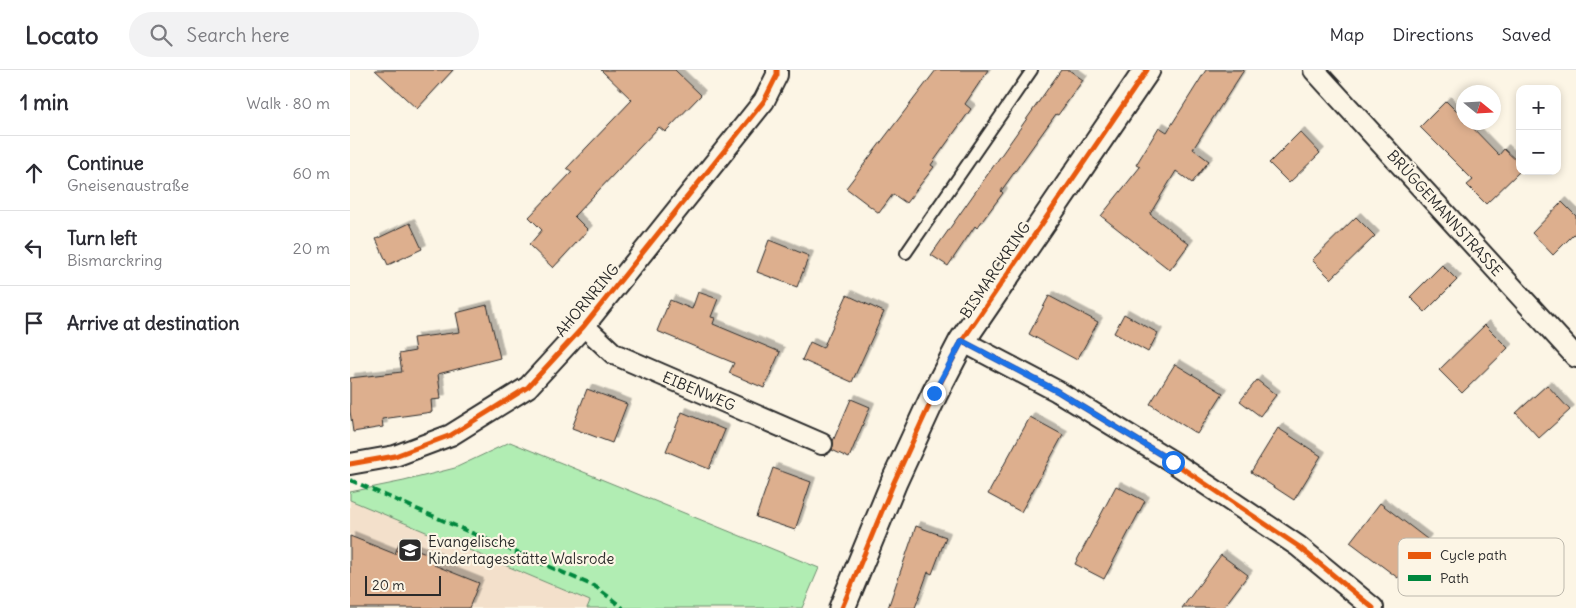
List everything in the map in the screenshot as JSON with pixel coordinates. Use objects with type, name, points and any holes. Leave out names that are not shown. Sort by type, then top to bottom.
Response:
[{"type":"street","name":"AHORNRING","points":[[350,464],[394,456],[451,435],[528,387],[584,326],[764,101],[777,75],[777,70]]},
{"type":"street","name":"BISMARCKRING","points":[[842,608],[906,455],[934,393],[962,341],[1147,70]]},
{"type":"street","name":"BRÜGGEMANNSTRASSE","points":[[1314,70],[1576,357]]},
{"type":"street","name":"EIBENWEG","points":[[584,326],[614,354],[822,444]]},
{"type":"street","points":[[962,341],[1057,391],[1173,462],[1298,546],[1373,608]]},
{"type":"lane","points":[[906,254],[1032,70]]},
{"type":"shaded area","name":"Evangelische Kindertagesstätte Walsrode","points":[[350,500],[590,601],[587,608],[350,608]]},
{"type":"green space","points":[[510,442],[819,568],[802,608],[587,608],[590,601],[350,500],[350,492],[455,468]]},
{"type":"building","points":[[375,70],[453,70],[417,109]]},
{"type":"building","points":[[601,70],[675,70],[701,95],[665,132],[659,127],[574,216],[588,230],[553,268],[529,245],[542,230],[529,217],[572,172],[567,168],[632,100]]},
{"type":"building","points":[[936,70],[988,70],[965,104],[971,109],[931,165],[934,167],[906,203],[893,194],[879,213],[846,188]]},
{"type":"building","points":[[1061,70],[1069,70],[1083,80],[1058,115],[1056,114],[1001,191],[1003,193],[977,228],[975,226],[948,266],[931,255]]},
{"type":"building","points":[[1206,70],[1244,70],[1193,149],[1209,161],[1192,183],[1176,171],[1150,214],[1189,244],[1170,270],[1101,216],[1140,167],[1136,165],[1159,127],[1167,132]]},
{"type":"building","points":[[1446,101],[1456,111],[1456,130],[1475,130],[1499,155],[1504,149],[1516,160],[1516,175],[1486,204],[1467,185],[1473,180],[1420,127]]},
{"type":"building","points":[[1300,132],[1320,153],[1289,183],[1269,163]]},
{"type":"building","points":[[1562,202],[1576,216],[1576,232],[1553,255],[1532,233]]},
{"type":"building","points":[[1356,217],[1375,236],[1331,279],[1312,260]]},
{"type":"building","points":[[410,223],[422,249],[388,265],[376,239]]},
{"type":"building","points":[[769,240],[809,256],[797,287],[757,272]]},
{"type":"building","points":[[1442,265],[1457,280],[1425,312],[1410,297]]},
{"type":"building","points":[[698,292],[718,299],[711,317],[715,318],[713,324],[780,352],[764,388],[729,373],[734,363],[657,331],[670,300],[692,309]]},
{"type":"building","points":[[847,295],[884,312],[852,382],[802,360],[810,342],[823,348]]},
{"type":"building","points":[[1049,296],[1098,322],[1077,360],[1029,334]]},
{"type":"building","points":[[487,305],[500,358],[438,374],[441,399],[431,400],[432,412],[382,419],[383,427],[353,432],[350,411],[350,378],[402,372],[399,354],[415,351],[413,338],[460,332],[456,313]]},
{"type":"building","points":[[1124,314],[1158,333],[1148,352],[1114,333]]},
{"type":"building","points":[[1485,325],[1508,348],[1462,393],[1439,370]]},
{"type":"building","points":[[1175,364],[1223,393],[1197,434],[1150,404]]},
{"type":"building","points":[[1257,380],[1276,395],[1260,416],[1240,401]]},
{"type":"building","points":[[1547,385],[1570,410],[1539,438],[1516,413]]},
{"type":"building","points":[[587,389],[627,404],[612,443],[572,428]]},
{"type":"building","points":[[851,399],[870,407],[849,458],[832,450],[833,441]]},
{"type":"building","points":[[682,412],[725,430],[709,469],[666,451]]},
{"type":"building","points":[[1030,417],[1063,435],[1021,512],[988,494]]},
{"type":"building","points":[[1278,428],[1321,456],[1294,500],[1251,472]]},
{"type":"building","points":[[773,468],[811,482],[795,530],[756,517]]},
{"type":"building","points":[[1116,486],[1145,501],[1104,579],[1075,564]]},
{"type":"building","points":[[1380,503],[1426,538],[1398,538],[1398,578],[1350,542]]},
{"type":"building","points":[[916,526],[946,537],[932,574],[928,572],[915,608],[888,608]]},
{"type":"building","points":[[350,536],[395,554],[399,543],[437,557],[434,565],[479,583],[469,608],[350,608]]},
{"type":"building","points":[[1221,555],[1248,575],[1223,608],[1182,608]]},
{"type":"marked path","points":[[350,480],[596,587],[623,608]]},
{"type":"cycle path","points":[[350,464],[395,456],[451,435],[528,387],[584,326],[764,101],[777,75],[777,70]]},
{"type":"cycle path","points":[[842,608],[894,482],[935,393],[962,341],[1147,70]]},
{"type":"cycle path","points":[[962,341],[1057,391],[1173,462],[1298,546],[1373,608]]},
{"type":"place","name":"Evangelische Kindertagesstätte Walsrode","points":[[410,550]]},
{"type":"route","points":[[934,393],[962,341],[1057,391],[1173,462]]}]
